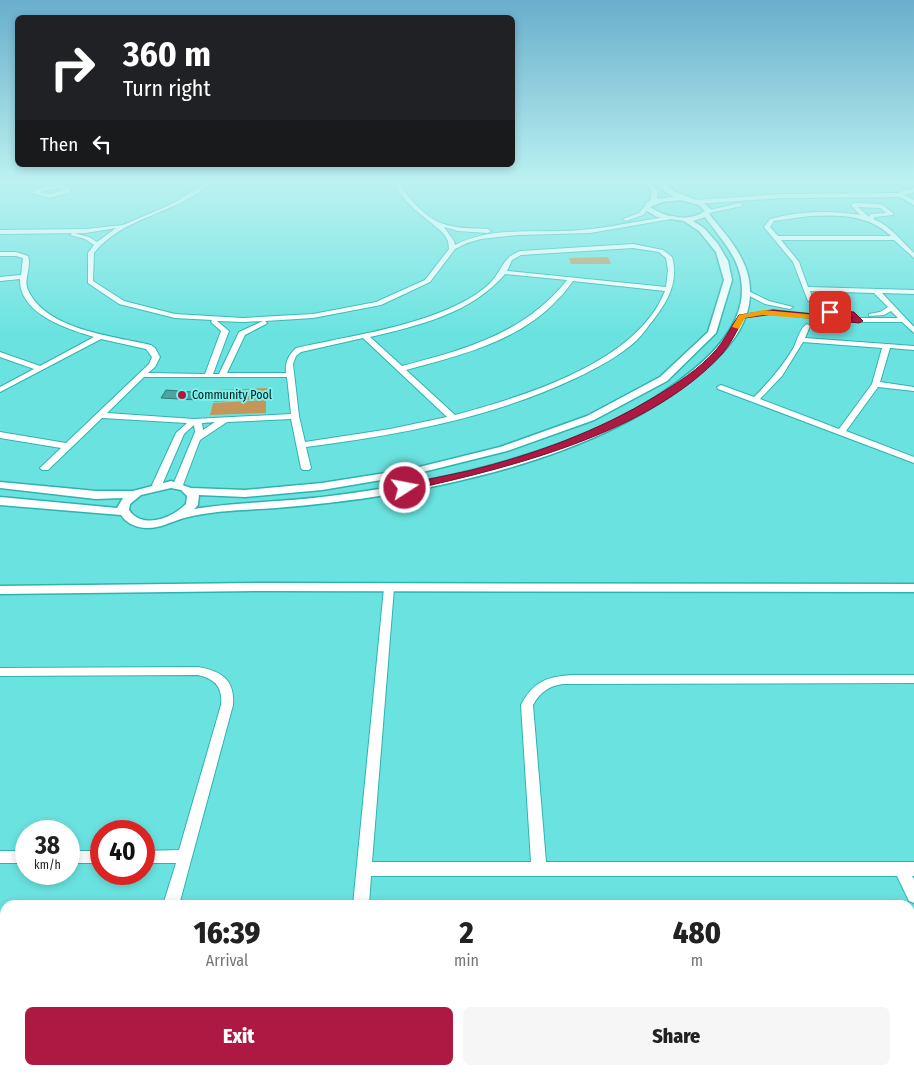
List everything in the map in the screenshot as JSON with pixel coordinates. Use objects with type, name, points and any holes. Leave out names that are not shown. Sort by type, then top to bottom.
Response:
[{"type":"street","points":[[0,234],[47,232]]},
{"type":"street","points":[[118,232],[97,245],[86,262],[86,272],[90,281],[98,290],[128,306],[149,312],[210,320],[273,320],[345,311],[402,294],[437,274],[446,264],[453,248],[465,240],[482,236],[571,232]]},
{"type":"street","points":[[444,232],[451,239],[453,248]]},
{"type":"street","points":[[0,485],[96,496],[134,494],[157,485],[178,485],[190,491],[222,494],[282,491],[405,474],[483,456],[550,435],[580,424],[629,400],[663,379],[701,346],[714,329],[727,301],[728,275],[720,253],[705,232]]},
{"type":"street","points":[[0,501],[124,512],[136,522],[147,523],[171,520],[182,515],[218,509],[330,500],[420,485],[480,471],[560,445],[629,416],[681,385],[703,368],[720,350],[742,316],[746,292],[746,279],[736,255],[721,232]]},
{"type":"street","points":[[773,232],[796,262],[808,289],[810,300]]},
{"type":"street","points":[[888,232],[914,256]]},
{"type":"street","points":[[0,234],[67,234],[87,238],[97,245]]},
{"type":"street","points":[[777,238],[894,238]]},
{"type":"street","points":[[301,445],[368,437],[453,418],[516,400],[589,368],[638,334],[658,311],[672,276],[669,257],[655,250],[633,246],[520,253],[509,259],[503,272],[493,284],[478,296],[457,308],[400,328],[299,350],[289,360],[295,416],[301,445],[306,468]]},
{"type":"street","points":[[0,254],[16,254],[26,257],[22,277],[24,288],[29,299],[39,310],[64,324],[99,337],[152,350],[156,357],[155,361],[142,375],[45,468]]},
{"type":"street","points":[[503,272],[668,289]]},
{"type":"street","points":[[0,279],[22,277]]},
{"type":"street","points":[[400,369],[466,350],[517,327],[552,303],[571,279]]},
{"type":"street","points":[[808,289],[914,292]]},
{"type":"street","points":[[746,292],[760,300],[776,305],[878,321],[913,330]]},
{"type":"street","points":[[877,292],[913,330]]},
{"type":"street","points":[[742,316],[773,312],[856,317],[882,314],[892,307]]},
{"type":"street","points":[[872,315],[902,318]]},
{"type":"street","points":[[878,321],[902,318]]},
{"type":"street","points":[[208,376],[225,331],[210,320]]},
{"type":"street","points":[[222,376],[245,331],[273,320]]},
{"type":"street","points":[[756,400],[780,374],[802,340],[807,326]]},
{"type":"street","points":[[365,336],[453,418]]},
{"type":"street","points":[[0,390],[99,337]]},
{"type":"street","points":[[802,340],[886,348],[914,348]]},
{"type":"street","points":[[841,432],[876,384],[886,348]]},
{"type":"street","points":[[0,354],[40,368]]},
{"type":"street","points":[[216,355],[232,355]]},
{"type":"street","points":[[186,376],[212,364]]},
{"type":"street","points":[[227,365],[244,376]]},
{"type":"street","points":[[142,375],[244,376],[290,374]]},
{"type":"street","points":[[876,384],[914,389]]},
{"type":"street","points":[[721,387],[914,460]]},
{"type":"street","points":[[99,415],[196,421],[295,416]]},
{"type":"street","points":[[166,420],[173,426],[177,439]]},
{"type":"street","points":[[197,438],[227,420]]},
{"type":"street","points":[[178,485],[199,432],[196,421]]},
{"type":"street","points":[[157,485],[180,433],[196,421]]},
{"type":"street","points":[[0,436],[67,446]]},
{"type":"street","points":[[172,450],[192,450]]},
{"type":"street","points":[[182,515],[192,505],[194,500],[190,491]]},
{"type":"street","points":[[124,512],[127,500],[134,494]]},
{"type":"street","points":[[0,590],[264,587],[914,588]]},
{"type":"street","points":[[361,900],[389,588]]},
{"type":"street","points":[[0,672],[198,670],[219,677],[226,685],[229,695],[227,705],[183,856],[172,900]]},
{"type":"street","points":[[540,868],[527,705],[532,694],[543,685],[556,680],[571,679],[914,679]]},
{"type":"street","points":[[155,856],[183,856]]},
{"type":"street","points":[[0,857],[15,857]]},
{"type":"street","points":[[364,869],[908,868],[914,896]]},
{"type":"shaded area","points":[[608,257],[611,264],[571,264],[569,258]]},
{"type":"shaded area","points":[[267,388],[265,399],[214,402],[216,390]]},
{"type":"shaded area","points":[[266,400],[266,413],[210,415],[213,403]]},
{"type":"water","name":"Community Pool","points":[[166,390],[204,393],[198,400],[161,398]]},
{"type":"slow traffic","points":[[736,327],[742,316],[763,312],[837,319]]},
{"type":"place","name":"Community Pool","points":[[182,395]]},
{"type":"route","points":[[405,488],[518,460],[597,431],[629,416],[655,402],[703,368],[733,333],[742,316],[773,312],[859,321],[854,314],[830,312]]}]
